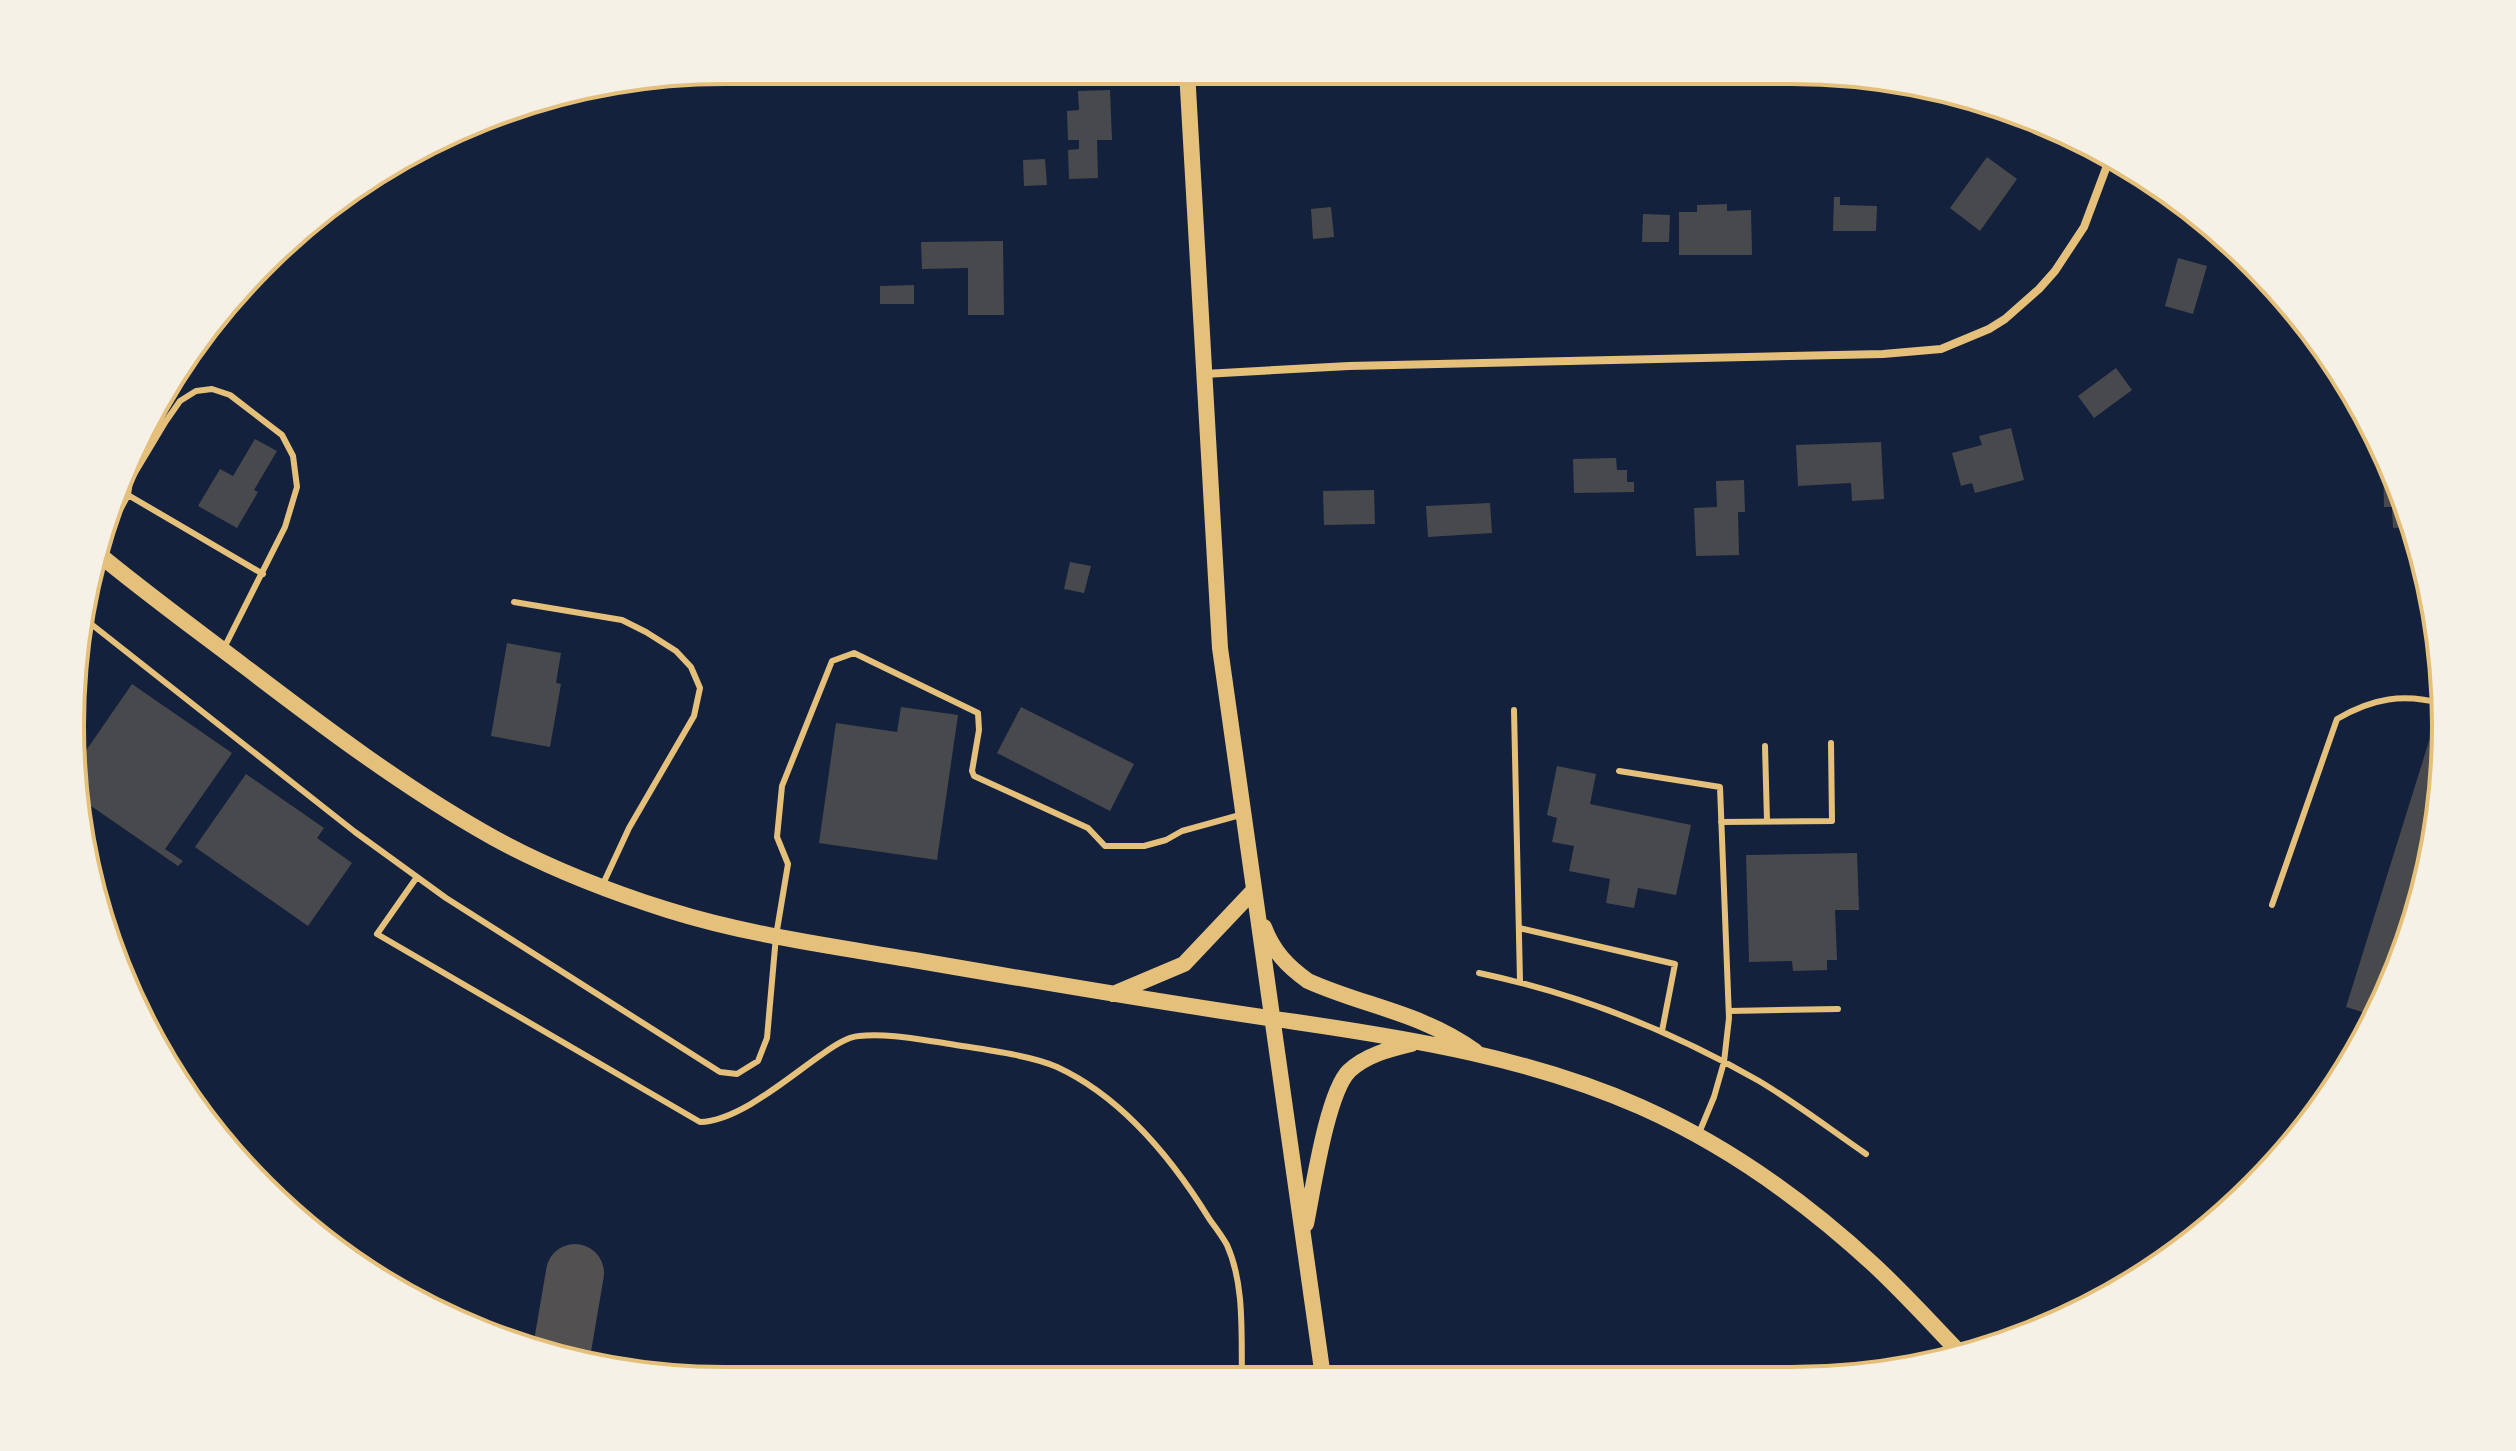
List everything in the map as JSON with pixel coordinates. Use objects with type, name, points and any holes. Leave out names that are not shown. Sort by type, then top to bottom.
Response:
[{"type":"main road","points":[[1188,84],[1220,648],[1322,1367]]},
{"type":"main road","points":[[106,559],[301,709],[417,792],[497,839],[602,887],[675,912],[776,936],[1111,995],[1416,1042],[1539,1071],[1597,1090],[1641,1107],[1697,1136],[1753,1171],[1838,1234],[1893,1283],[1953,1346]]},
{"type":"main road","points":[[1111,995],[1184,964],[1255,899]]},
{"type":"main road","points":[[1255,899],[1267,935],[1279,956],[1308,981],[1434,1026],[1484,1057]]},
{"type":"main road","points":[[1303,1234],[1330,1112],[1344,1078],[1366,1059],[1416,1042]]},
{"type":"street","points":[[1203,374],[1349,366],[1883,354],[1941,349],[1989,329],[2039,289],[2084,227],[2106,167]]},
{"type":"lane","points":[[139,467],[180,401],[196,391],[212,389],[230,395],[282,435],[293,456],[297,487],[285,527],[223,650]]},
{"type":"lane","points":[[125,500],[128,492]]},
{"type":"lane","points":[[128,495],[263,574]]},
{"type":"lane","points":[[514,602],[622,620],[676,651],[691,667],[700,688],[694,716],[629,828],[602,887]]},
{"type":"lane","points":[[92,625],[355,832],[446,898],[720,1072],[737,1074],[758,1061],[767,1038],[776,936],[788,864],[777,837],[782,786],[832,661],[854,653],[978,713],[974,776],[1088,828],[1105,846],[1144,846],[1166,840],[1182,831],[1243,814]]},
{"type":"lane","points":[[2272,905],[2337,719],[2361,705],[2391,698],[2431,700]]},
{"type":"lane","points":[[1514,710],[1520,981]]},
{"type":"lane","points":[[1721,822],[1832,821],[1831,743]]},
{"type":"lane","points":[[1765,746],[1767,821]]},
{"type":"lane","points":[[1619,771],[1720,787],[1729,1011],[1724,1062],[1714,1097],[1697,1136]]},
{"type":"lane","points":[[417,877],[377,934],[700,1122],[726,1118],[831,1048],[856,1036],[910,1038],[992,1050],[1054,1066],[1089,1085],[1121,1111],[1160,1150],[1197,1198],[1227,1246],[1237,1277],[1242,1367]]},
{"type":"lane","points":[[1519,928],[1675,964],[1662,1031]]},
{"type":"lane","points":[[1479,973],[1520,981],[1581,1000],[1662,1031],[1762,1083],[1866,1154]]},
{"type":"lane","points":[[1729,1011],[1838,1009]]},
{"type":"building","points":[[1110,90],[1112,140],[1097,140],[1098,178],[1069,179],[1068,150],[1079,149],[1079,140],[1068,140],[1067,111],[1079,110],[1078,91]]},
{"type":"building","points":[[1987,157],[2017,179],[1980,231],[1950,208]]},
{"type":"building","points":[[1045,159],[1047,185],[1024,186],[1023,160]]},
{"type":"building","points":[[1834,197],[1840,197],[1840,205],[1877,206],[1876,231],[1833,231]]},
{"type":"building","points":[[1727,204],[1727,211],[1751,210],[1752,255],[1679,255],[1679,212],[1697,212],[1697,205]]},
{"type":"building","points":[[1331,207],[1334,237],[1313,239],[1311,209]]},
{"type":"building","points":[[1643,214],[1670,215],[1669,242],[1642,242]]},
{"type":"building","points":[[1003,241],[1004,315],[968,315],[968,268],[922,269],[921,242]]},
{"type":"building","points":[[2178,258],[2207,266],[2193,314],[2165,306]]},
{"type":"building","points":[[914,285],[914,304],[880,304],[880,286]]},
{"type":"building","points":[[2116,368],[2132,390],[2094,418],[2078,396]]},
{"type":"building","points":[[2011,428],[2024,480],[1975,493],[1972,483],[1961,486],[1952,453],[1982,445],[1979,436]]},
{"type":"building","points":[[255,439],[277,451],[254,490],[258,492],[237,528],[198,506],[220,469],[233,476]]},
{"type":"building","points":[[1881,442],[1884,499],[1852,501],[1851,483],[1798,486],[1796,445]]},
{"type":"building","points":[[1616,458],[1617,470],[1627,470],[1627,482],[1634,482],[1634,492],[1574,493],[1573,459]]},
{"type":"building","points":[[1744,480],[1745,512],[1738,512],[1739,555],[1696,556],[1694,508],[1717,507],[1716,481]]},
{"type":"building","points":[[2384,481],[2401,528],[2393,528],[2392,507],[2384,507]]},
{"type":"building","points":[[1374,490],[1375,524],[1324,525],[1323,491]]},
{"type":"building","points":[[1490,503],[1492,533],[1428,537],[1426,506]]},
{"type":"building","points":[[1070,562],[1091,566],[1084,593],[1064,589]]},
{"type":"building","points":[[507,643],[561,653],[556,683],[561,684],[550,747],[491,736]]},
{"type":"building","points":[[132,684],[232,753],[165,849],[183,861],[178,866],[89,804],[85,753]]},
{"type":"building","points":[[901,707],[958,715],[937,860],[819,843],[836,723],[897,732]]},
{"type":"building","points":[[1021,707],[1134,764],[1110,811],[997,753]]},
{"type":"building","points":[[2432,732],[2427,809],[2420,851],[2398,932],[2364,1013],[2346,1007]]},
{"type":"building","points":[[1557,766],[1596,774],[1590,804],[1691,825],[1676,895],[1638,888],[1634,908],[1606,903],[1610,879],[1569,871],[1574,846],[1552,842],[1557,818],[1547,815]]},
{"type":"building","points":[[246,774],[324,828],[317,838],[352,863],[308,926],[195,847]]},
{"type":"building","points":[[1857,853],[1859,910],[1835,910],[1837,960],[1827,960],[1827,970],[1793,971],[1792,961],[1749,962],[1746,855]]},
{"type":"taxiway","points":[[563,1346],[575,1273]]}]
